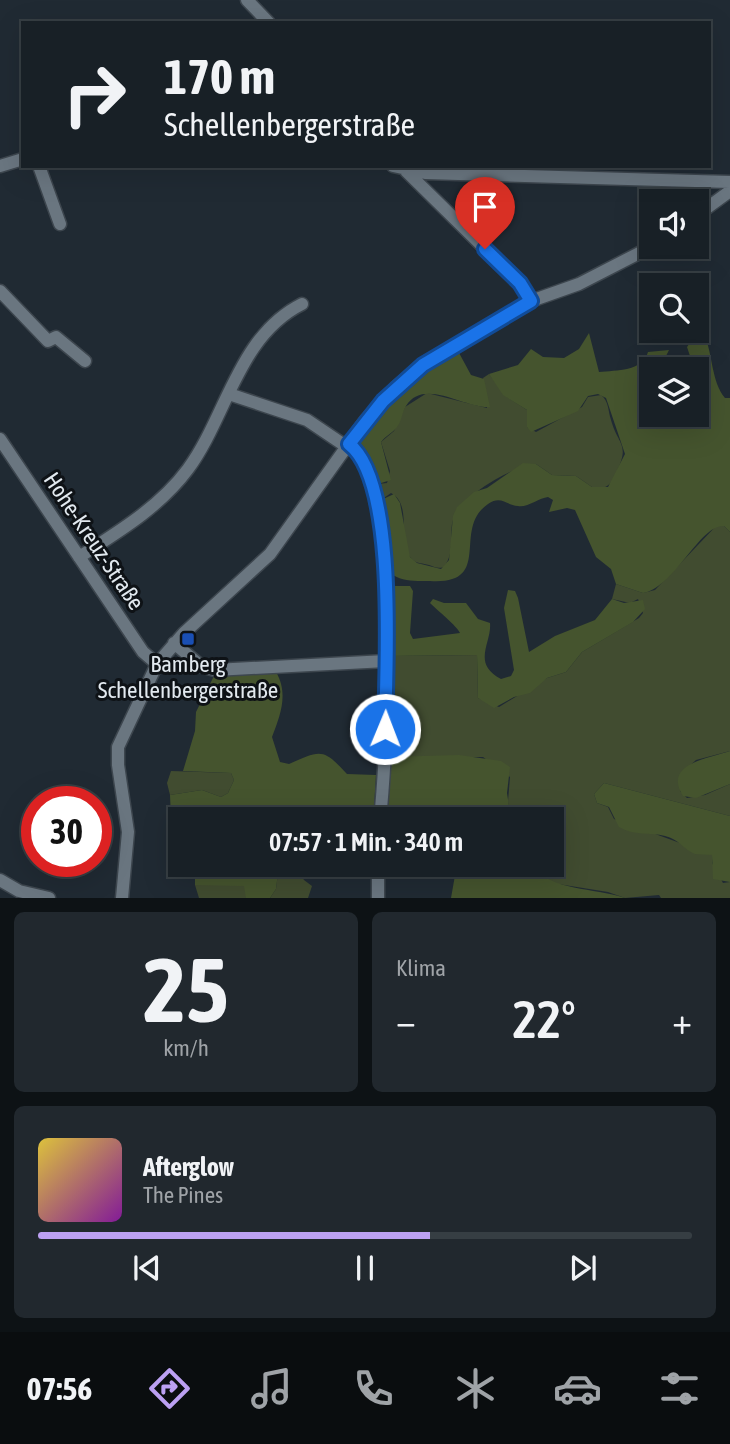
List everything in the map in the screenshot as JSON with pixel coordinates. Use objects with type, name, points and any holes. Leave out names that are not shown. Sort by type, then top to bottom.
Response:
[{"type":"street","points":[[247,0],[267,21]]},
{"type":"street","points":[[0,166],[21,160]]},
{"type":"street","points":[[40,168],[60,224]]},
{"type":"street","points":[[398,168],[406,171],[730,183]]},
{"type":"street","points":[[406,171],[520,283],[531,301]]},
{"type":"street","points":[[709,206],[730,191]]},
{"type":"street","points":[[122,898],[128,832],[118,765],[118,747],[156,664],[174,643],[270,554],[383,401],[423,365],[531,301],[579,284],[639,253]]},
{"type":"street","points":[[0,291],[48,341],[56,337],[85,361]]},
{"type":"street","points":[[79,557],[148,510],[187,470],[206,440],[248,354],[263,334],[289,310],[302,303]]},
{"type":"street","points":[[229,394],[307,420],[348,446],[359,454],[375,493],[386,577],[384,776],[381,807]]},
{"type":"street","name":"Hohe-Kreuz-Straße","points":[[0,439],[143,652],[156,664]]},
{"type":"street","points":[[174,643],[201,666],[215,670],[386,661]]},
{"type":"street","points":[[378,877],[378,898]]},
{"type":"street","points":[[0,880],[19,891],[49,898]]},
{"type":"green space","points":[[589,333],[599,372],[628,369],[639,364],[639,427],[709,427],[709,357],[689,357],[687,347],[690,343],[707,343],[717,384],[725,398],[730,398],[730,532],[724,526],[715,528],[665,580],[654,589],[643,593],[616,584],[611,569],[596,557],[575,510],[567,508],[549,512],[553,500],[548,497],[522,506],[496,500],[478,515],[472,527],[470,553],[461,574],[450,580],[430,581],[406,580],[393,575],[381,500],[394,494],[400,503],[410,557],[417,563],[441,569],[449,560],[453,516],[457,507],[474,492],[487,488],[523,463],[536,464],[552,475],[576,476],[592,487],[608,487],[625,454],[606,398],[598,394],[588,396],[578,411],[531,432],[527,427],[527,410],[503,395],[489,374],[518,365],[531,349],[543,357],[564,358],[579,349]]},
{"type":"green space","points":[[669,350],[666,356],[646,357],[648,352]]},
{"type":"green space","points":[[458,351],[471,375],[484,379],[490,407],[434,394],[423,394],[414,398],[406,406],[397,427],[381,442],[391,480],[378,484],[362,449],[364,432],[373,419],[401,392]]},
{"type":"green space","points":[[489,374],[507,397],[527,410],[527,427],[536,432],[582,407],[588,397],[604,397],[622,445],[621,462],[615,477],[603,488],[592,487],[576,476],[552,475],[536,464],[500,477],[474,494],[456,514],[452,524],[450,552],[444,567],[436,568],[416,562],[408,553],[405,544],[402,506],[391,493],[381,500],[378,484],[387,483],[390,471],[381,442],[394,431],[405,407],[427,393],[487,408],[483,378]]},
{"type":"green space","points":[[717,525],[724,526],[730,532],[730,751],[696,760],[680,775],[680,791],[687,798],[705,795],[730,784],[730,816],[604,783],[594,794],[597,803],[608,807],[614,819],[713,855],[712,863],[723,883],[730,882],[730,898],[661,898],[659,895],[625,898],[547,880],[544,877],[564,877],[564,807],[509,807],[510,777],[483,757],[388,757],[391,656],[477,655],[478,698],[499,707],[547,678],[566,672],[582,652],[639,618],[643,613],[638,599],[630,603],[612,599],[616,584],[643,593],[655,590]]},
{"type":"green space","points":[[395,586],[410,586],[413,591],[410,633],[413,639],[460,633],[430,603],[433,599],[444,603],[466,603],[478,619],[490,623],[485,660],[492,673],[501,679],[511,676],[514,670],[504,608],[508,590],[515,591],[518,598],[529,652],[555,636],[595,620],[612,599],[624,603],[643,600],[645,609],[633,622],[582,652],[566,672],[547,678],[530,693],[514,697],[494,708],[478,698],[477,655],[391,656],[391,596]]},
{"type":"green space","points":[[276,672],[283,697],[272,737],[280,762],[289,764],[321,754],[347,774],[376,775],[374,807],[171,807],[170,795],[202,790],[221,797],[228,793],[234,780],[231,773],[183,771],[195,731],[196,712],[216,674]]},
{"type":"green space","points":[[730,751],[730,784],[696,798],[683,796],[678,785],[679,776],[684,769],[701,760]]},
{"type":"green space","points":[[459,755],[501,761],[510,767],[507,793],[509,807],[385,807],[388,757]]},
{"type":"green space","points":[[171,771],[231,773],[234,780],[228,793],[221,797],[202,790],[170,795],[167,783]]},
{"type":"green space","points":[[604,783],[730,816],[730,882],[713,879],[712,855],[695,854],[670,837],[630,832],[619,827],[609,807],[597,803],[594,794]]},
{"type":"green space","points":[[195,877],[278,877],[276,889],[270,898],[246,898],[244,886],[195,885]]},
{"type":"green space","points":[[278,877],[302,877],[312,886],[308,898],[270,898],[276,889]]},
{"type":"green space","points":[[455,877],[545,877],[574,888],[625,898],[451,898]]},
{"type":"green space","points":[[195,885],[240,885],[245,886],[248,892],[246,898],[199,898]]},
{"type":"place","name":"Bamberg Schellenbergerstraße","points":[[188,639]]},
{"type":"route","points":[[385,729],[386,577],[383,541],[375,493],[359,454],[349,444],[365,421],[396,387],[423,365],[531,301],[520,283],[485,249]]}]
